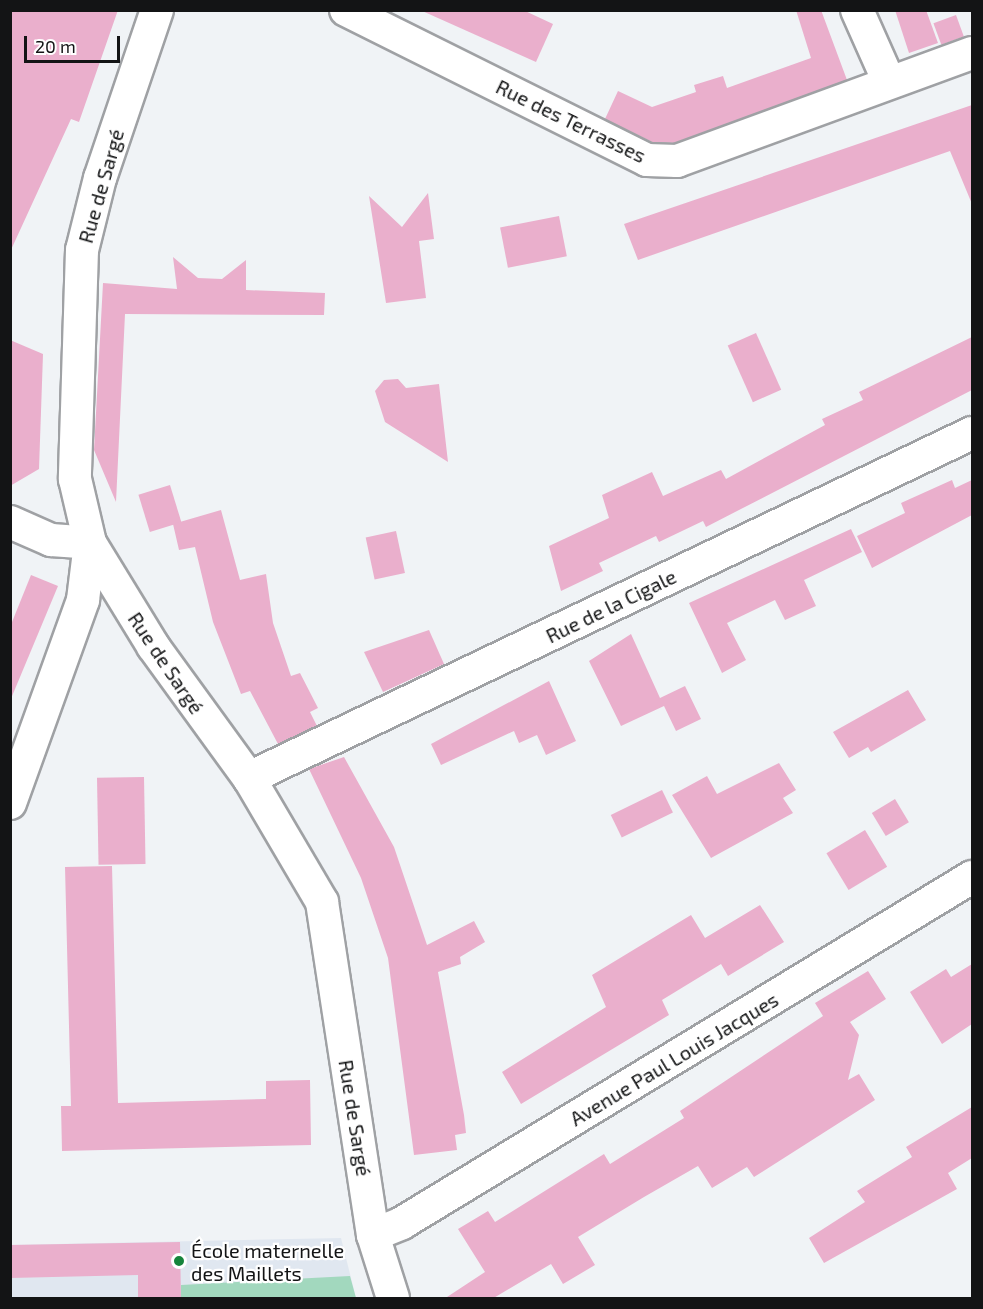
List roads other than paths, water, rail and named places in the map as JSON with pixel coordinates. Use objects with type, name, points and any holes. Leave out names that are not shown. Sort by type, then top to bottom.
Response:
[{"type":"street","name":"Rue de Sargé","points":[[158,10],[100,178],[82,250],[73,432],[75,479],[90,543],[153,646],[249,778],[321,902],[373,1235],[393,1299]]},
{"type":"street","name":"Rue des Terrasses","points":[[346,10],[647,160],[677,161],[972,53]]},
{"type":"street","points":[[857,10],[889,82]]},
{"type":"street","name":"Rue de la Cigale","points":[[249,778],[972,433]]},
{"type":"street","points":[[10,522],[51,540],[90,543],[83,600],[10,803]]},
{"type":"street","name":"Avenue Paul Louis Jacques","points":[[373,1235],[402,1223],[972,878]]},
{"type":"place","name":"École maternelle des Maillets","points":[[179,1261]]}]
